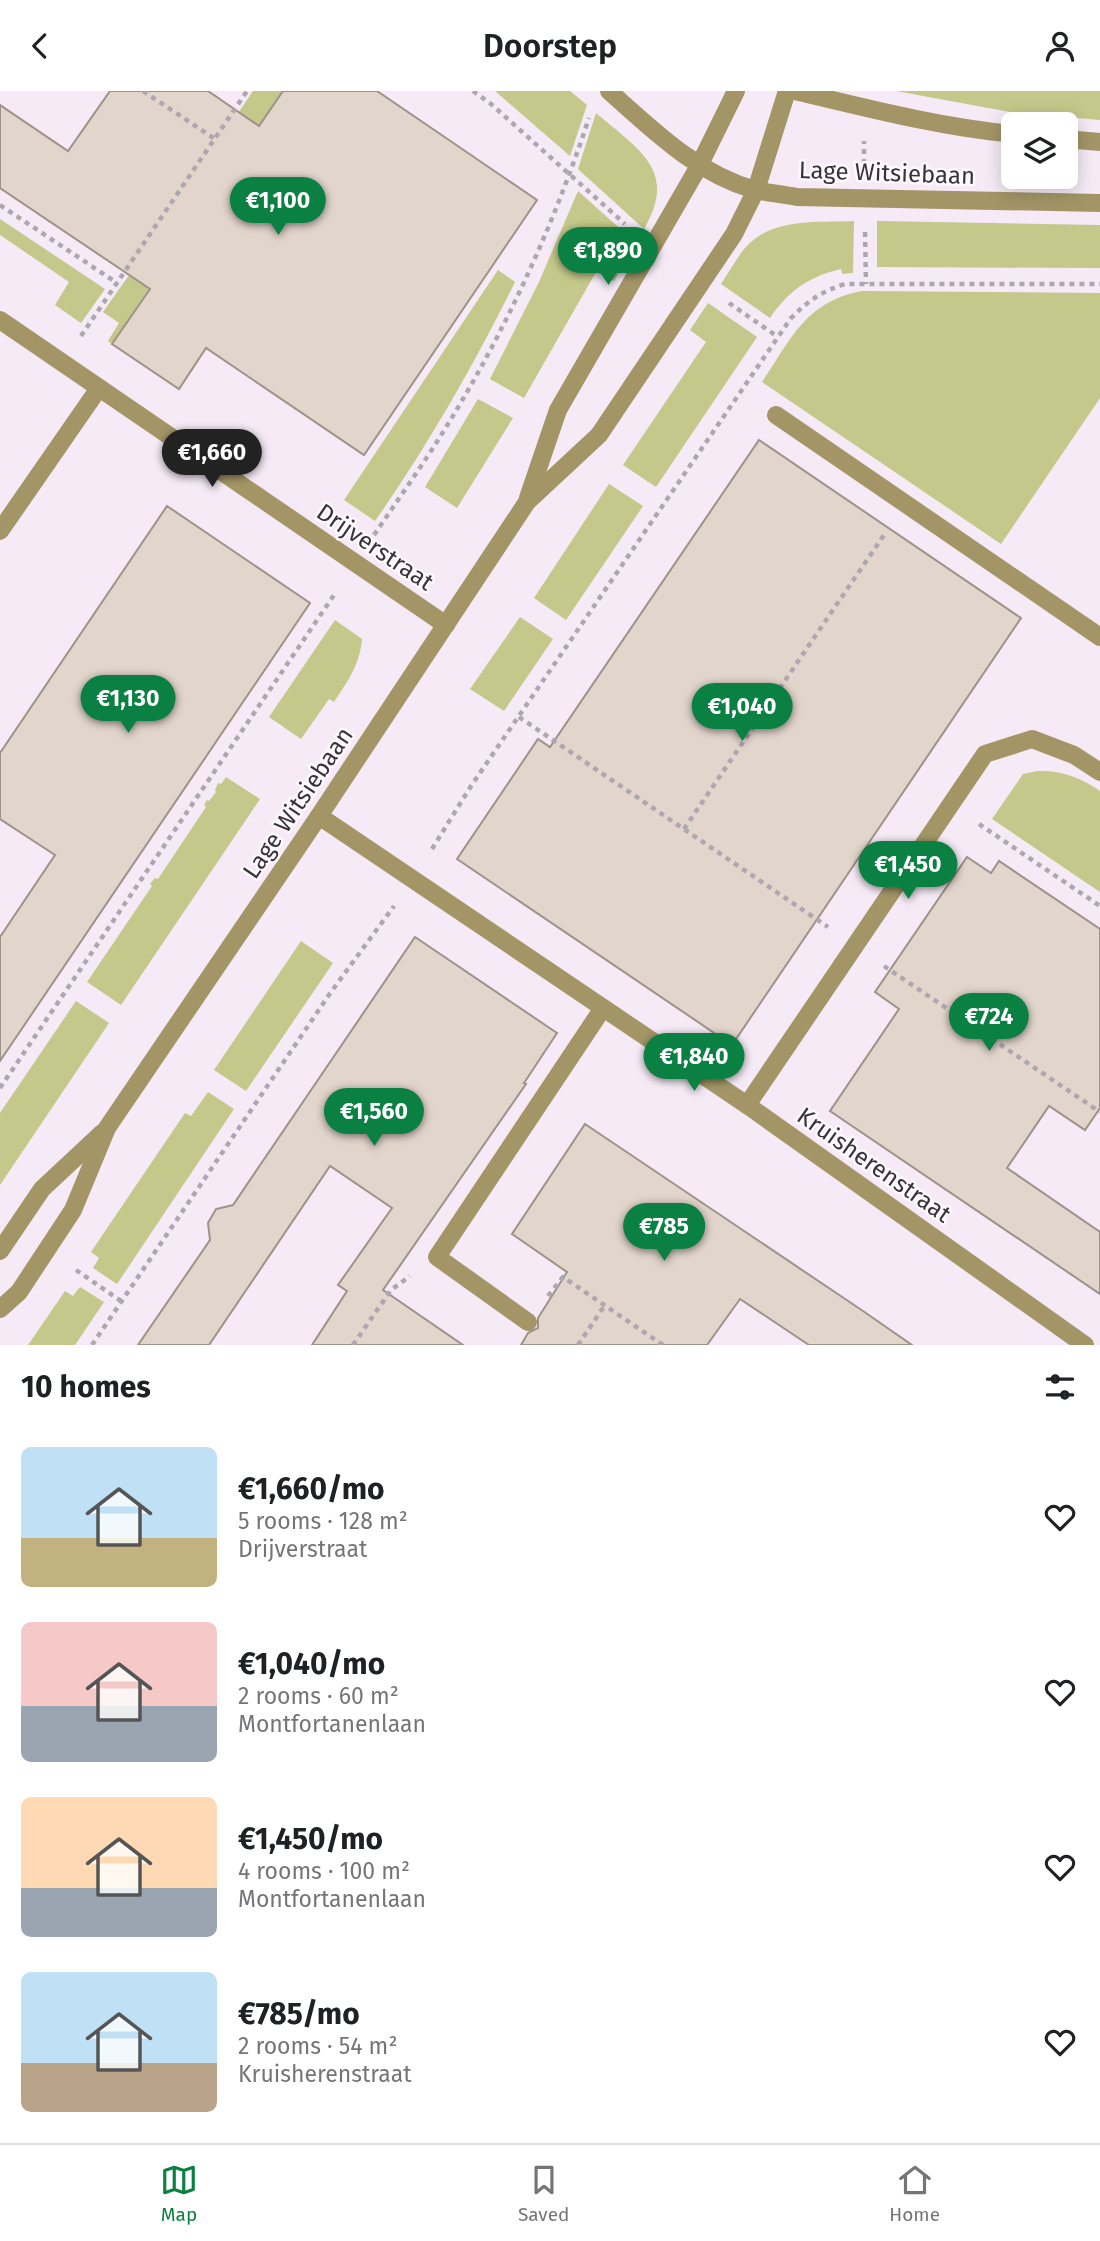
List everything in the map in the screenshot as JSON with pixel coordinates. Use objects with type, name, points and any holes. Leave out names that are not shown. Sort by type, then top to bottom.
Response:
[{"type":"street","points":[[610,91],[668,143],[699,166],[756,190]]},
{"type":"street","name":"Lage Witsiebaan","points":[[527,502],[558,410],[699,166],[736,91]]},
{"type":"street","name":"Lage Witsiebaan","points":[[0,1308],[19,1292],[73,1210],[107,1128],[319,816],[527,502],[599,435],[734,235],[756,190],[787,91]]},
{"type":"street","name":"Lage Witsiebaan","points":[[795,91],[865,108],[1001,133]]},
{"type":"street","points":[[1078,140],[1100,142]]},
{"type":"street","name":"Lage Witsiebaan","points":[[756,190],[797,197],[1100,203]]},
{"type":"street","name":"Drijverstraat","points":[[0,320],[446,625]]},
{"type":"street","points":[[0,531],[99,388]]},
{"type":"street","points":[[776,415],[1100,637]]},
{"type":"street","points":[[747,1105],[985,754],[1032,739],[1074,755],[1100,772]]},
{"type":"street","name":"Kruisherenstraat","points":[[319,816],[747,1105],[1085,1345]]},
{"type":"street","points":[[528,1322],[437,1257],[603,1008]]},
{"type":"street","name":"Lage Witsiebaan","points":[[0,1251],[42,1189],[107,1128]]},
{"type":"path","points":[[143,91],[215,139]]},
{"type":"path","points":[[62,363],[247,91]]},
{"type":"path","points":[[473,91],[491,104],[652,249]]},
{"type":"path","points":[[0,1088],[448,425],[485,360],[531,266],[570,174],[592,109]]},
{"type":"path","points":[[0,205],[117,283]]},
{"type":"path","points":[[701,283],[778,337]]},
{"type":"path","points":[[92,1345],[331,992],[414,878],[471,786],[791,318],[807,302],[826,289],[845,284],[1100,284]]},
{"type":"path","points":[[684,829],[906,504]]},
{"type":"path","points":[[519,717],[1100,1112]]},
{"type":"path","points":[[951,804],[1100,906]]},
{"type":"path","points":[[354,1345],[391,1290],[437,1257]]},
{"type":"path","points":[[528,1322],[562,1277],[663,1345]]},
{"type":"path","points":[[578,1345],[605,1305]]},
{"type":"green space","points":[[253,91],[283,91],[204,207],[183,194]]},
{"type":"green space","points":[[495,91],[570,91],[587,105],[570,156]]},
{"type":"green space","points":[[896,91],[1100,91],[1100,120],[1078,118],[1078,112],[1010,112]]},
{"type":"green space","points":[[596,113],[639,150],[655,176],[657,191],[654,209],[644,229],[578,169]]},
{"type":"green space","points":[[578,191],[636,243],[614,281],[596,272],[524,398],[490,379],[539,282]]},
{"type":"green space","points":[[0,219],[105,289],[81,323],[55,305],[69,282],[0,235]]},
{"type":"green space","points":[[854,221],[853,273],[842,274],[841,269],[810,280],[792,292],[770,318],[721,284],[745,248],[768,231],[810,222]]},
{"type":"green space","points":[[877,221],[1100,225],[1100,268],[877,267]]},
{"type":"green space","points":[[166,264],[112,344],[108,341],[119,323],[103,312],[132,271]]},
{"type":"green space","points":[[498,270],[515,282],[449,404],[375,521],[344,500]]},
{"type":"green space","points":[[862,291],[1100,293],[1100,398],[1001,544],[762,382],[792,337],[813,313],[827,303]]},
{"type":"green space","points":[[708,303],[757,337],[656,487],[623,465],[706,342],[690,330]]},
{"type":"green space","points":[[478,399],[513,418],[457,508],[425,487]]},
{"type":"green space","points":[[609,484],[643,506],[566,620],[534,598]]},
{"type":"green space","points":[[520,617],[553,639],[504,711],[470,689]]},
{"type":"green space","points":[[335,620],[362,639],[359,656],[334,702],[329,699],[301,739],[269,717]]},
{"type":"green space","points":[[1037,771],[1070,775],[1100,791],[1100,892],[992,819],[1023,774]]},
{"type":"green space","points":[[226,777],[260,799],[121,1005],[87,982],[152,886],[150,884],[155,878],[158,879],[206,807],[204,805],[207,800],[216,792],[218,783],[221,784]]},
{"type":"green space","points":[[301,941],[333,963],[246,1091],[214,1070]]},
{"type":"green space","points":[[76,1001],[109,1023],[0,1185],[0,1113]]},
{"type":"green space","points":[[208,1092],[234,1109],[117,1284],[93,1268],[99,1258],[91,1252],[185,1113],[191,1116]]},
{"type":"green space","points":[[80,1287],[104,1302],[75,1345],[28,1345],[65,1291],[73,1296]]},
{"type":"building","points":[[110,91],[208,91],[259,126],[283,91],[377,91],[537,200],[364,455],[206,348],[179,389],[112,344],[150,289],[0,188],[0,105],[68,151]]},
{"type":"building","points":[[759,440],[1021,618],[732,1045],[457,859],[538,739],[550,747]]},
{"type":"building","points":[[167,506],[310,603],[0,1061],[0,937],[55,855],[0,819],[0,753]]},
{"type":"building","points":[[967,857],[991,873],[999,861],[1100,929],[1100,1108],[1085,1130],[1049,1106],[1007,1168],[1100,1232],[1100,1294],[830,1111],[899,1009],[875,992]]},
{"type":"building","points":[[415,937],[557,1033],[524,1083],[526,1084],[383,1290],[463,1345],[312,1345],[347,1291],[338,1285],[392,1208],[330,1166],[209,1345],[138,1345],[210,1240],[208,1223],[216,1209],[233,1205]]},
{"type":"building","points":[[585,1124],[912,1345],[809,1345],[740,1299],[707,1345],[521,1345],[528,1333],[538,1328],[538,1318],[567,1272],[512,1234]]}]
